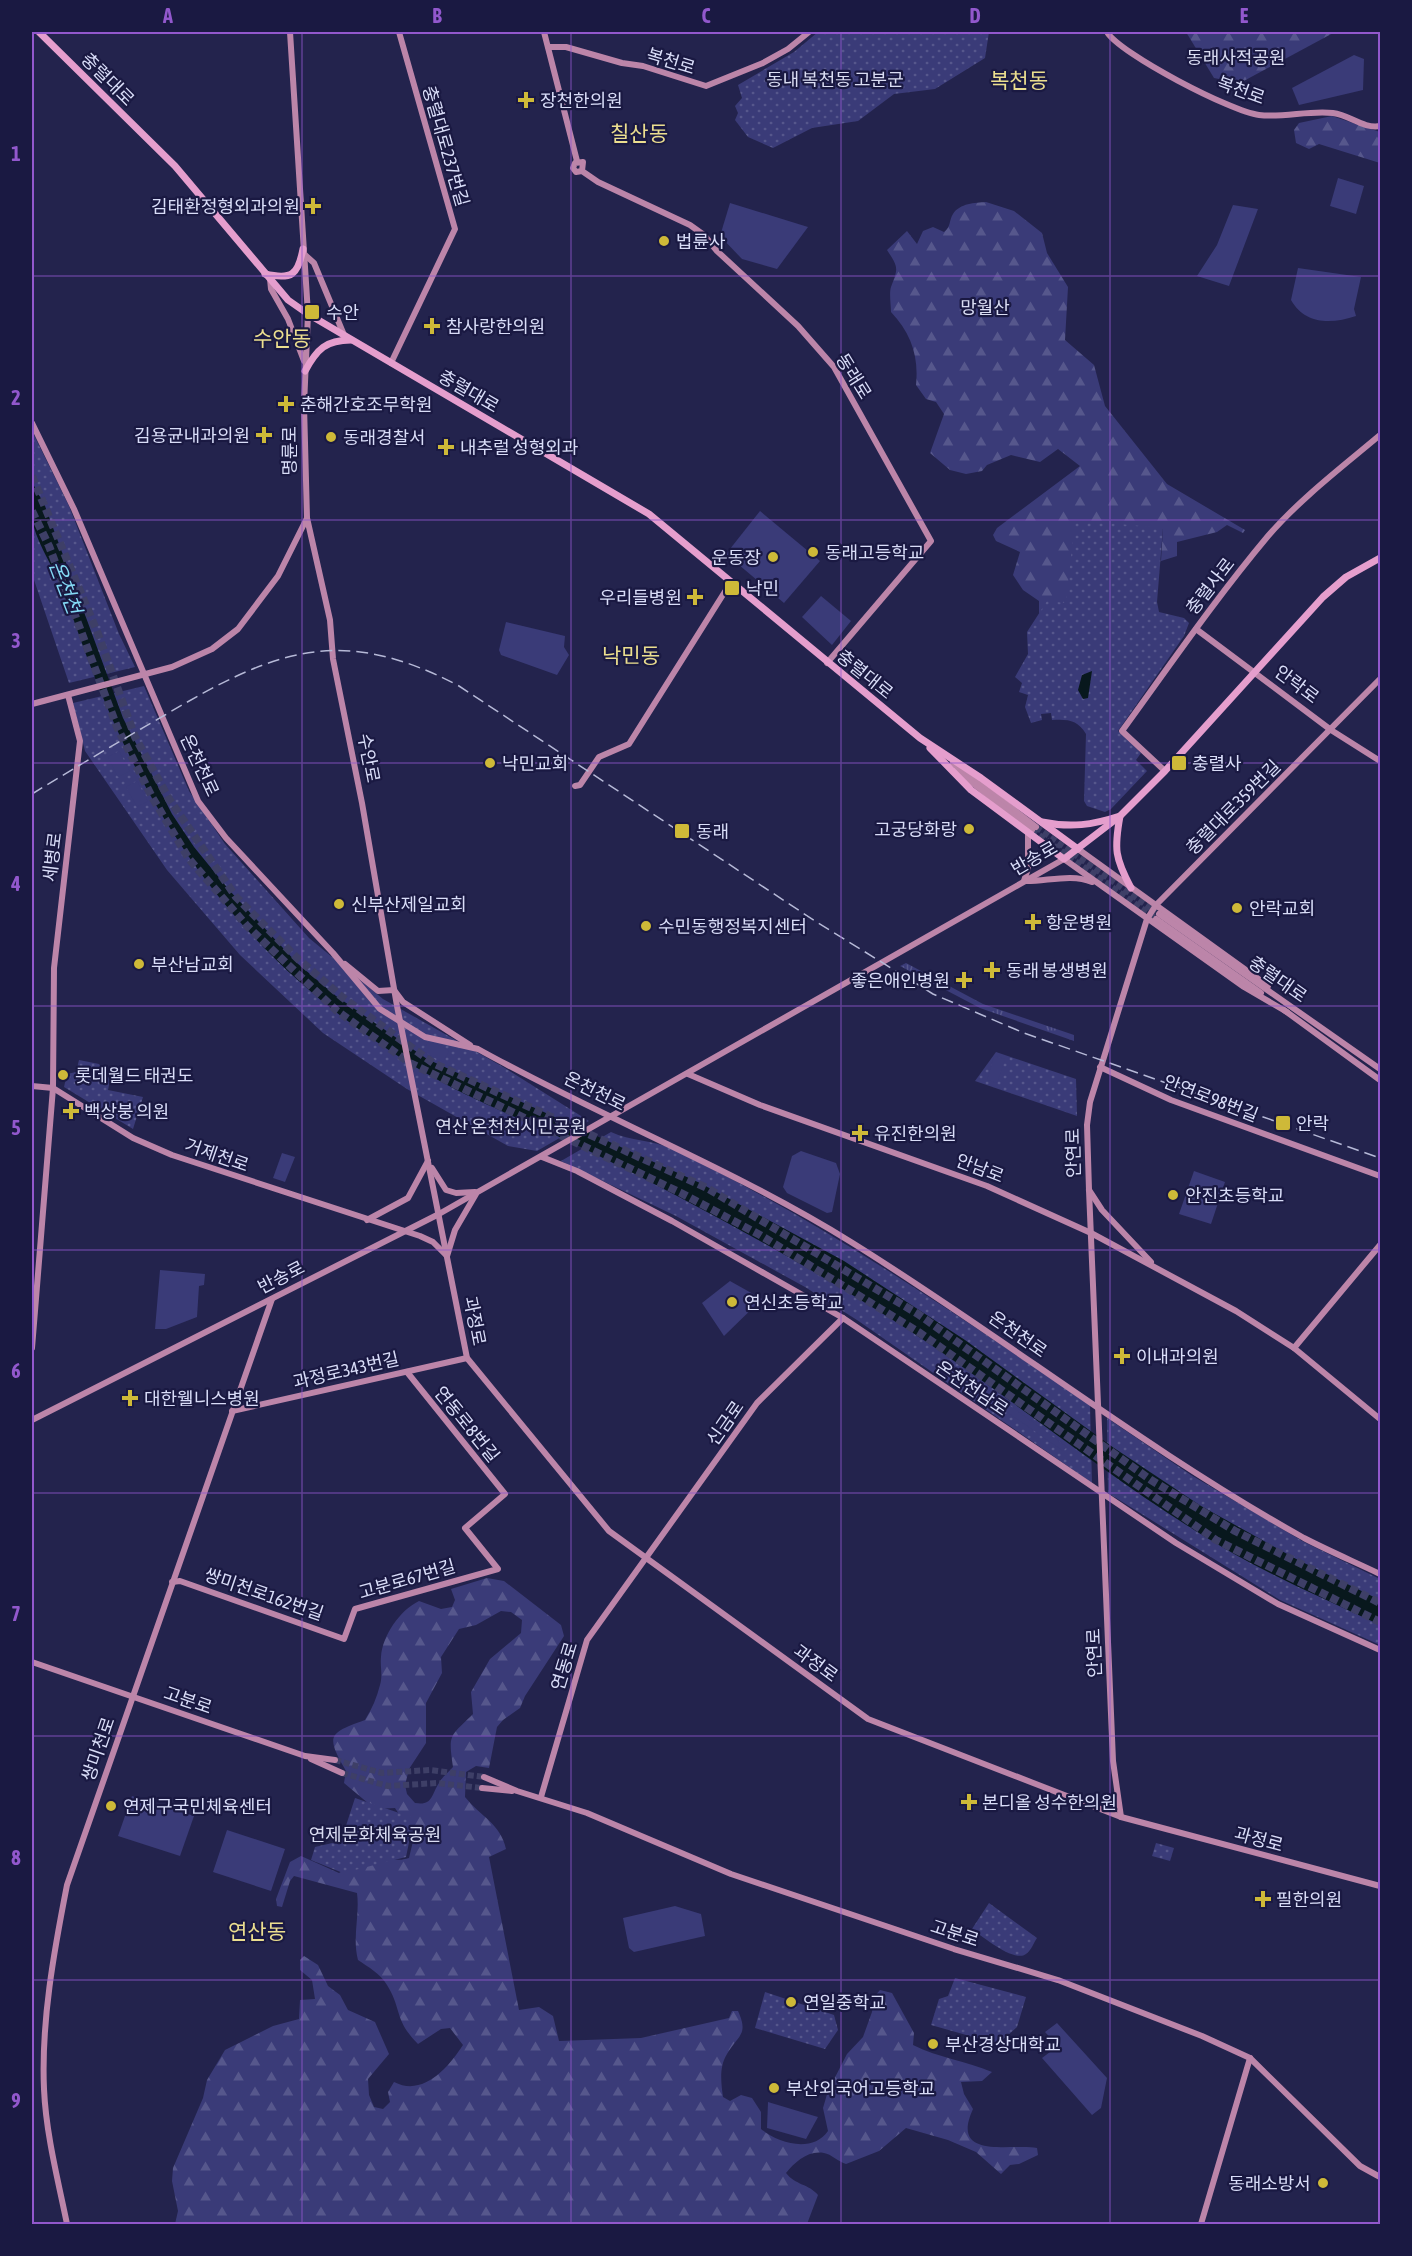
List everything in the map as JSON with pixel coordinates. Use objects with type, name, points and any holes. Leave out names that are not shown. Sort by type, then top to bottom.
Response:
[{"type":"main road","name":"충렬대로","points":[[39,32],[175,166],[288,300],[348,338],[649,514],[920,738]]},
{"type":"main road","name":"명륜로","points":[[290,32],[308,314],[304,487],[307,518]]},
{"type":"main road","name":"충렬대로237번길","points":[[391,363],[455,230],[399,32]]},
{"type":"main road","name":"동래로","points":[[544,32],[577,161],[584,165],[582,171],[598,182],[690,225],[704,235],[717,251],[798,326],[834,367],[931,541],[827,663]]},
{"type":"main road","name":"복천로","points":[[549,47],[566,47],[622,63],[644,66],[706,86],[738,70],[763,63],[788,49],[809,32]]},
{"type":"main road","name":"복천로","points":[[1107,32],[1116,43],[1143,60],[1213,97],[1256,115],[1281,117],[1329,112],[1342,114],[1370,128],[1380,126]]},
{"type":"main road","points":[[304,251],[299,267],[293,274],[280,277],[268,276],[271,289],[288,320],[306,368]]},
{"type":"main road","points":[[304,251],[314,263],[348,338],[321,346],[306,368]]},
{"type":"main road","name":"온천천로","points":[[32,423],[74,509],[198,801],[240,854],[333,953],[380,1009],[425,1037],[478,1049],[795,1209],[948,1302],[1098,1410],[1305,1539],[1380,1574]]},
{"type":"main road","name":"충렬사로","points":[[1165,771],[1122,731],[1196,629],[1276,528],[1380,435]]},
{"type":"main road","points":[[32,704],[148,675],[192,659],[238,629],[278,576],[307,518]]},
{"type":"main road","name":"수안로","points":[[307,518],[330,620],[333,659],[362,803],[397,1006],[418,1106]]},
{"type":"main road","name":"반송로","points":[[32,1420],[439,1214],[1064,859],[1120,816],[1165,771],[1323,597],[1346,577],[1380,558]]},
{"type":"main road","points":[[575,786],[580,785],[599,757],[629,744],[731,582]]},
{"type":"main road","name":"안락로","points":[[1196,629],[1331,730],[1380,761]]},
{"type":"main road","name":"충렬대로359번길","points":[[1156,905],[1380,679]]},
{"type":"main road","name":"세병로","points":[[32,1348],[53,1088],[54,968],[80,741],[68,695]]},
{"type":"main road","points":[[920,738],[981,778],[1064,859],[1244,987],[1289,1009]]},
{"type":"main road","points":[[920,738],[971,790],[1034,828],[1078,849],[1255,975],[1289,1009],[1380,1080]]},
{"type":"main road","points":[[1034,828],[1084,826],[1120,816],[1115,850],[1118,864],[1131,888]]},
{"type":"main road","points":[[1034,828],[1024,882],[1085,879],[1106,889]]},
{"type":"main road","name":"안연로","points":[[1120,1818],[1113,1761],[1087,1116],[1100,1067],[1147,919],[1156,905]]},
{"type":"main road","name":"충렬대로","points":[[1158,916],[1289,1009],[1380,1069]]},
{"type":"main road","points":[[333,953],[378,992],[394,990],[403,1002],[442,1030],[478,1049]]},
{"type":"main road","name":"안연로98번길","points":[[1100,1067],[1171,1100],[1380,1176]]},
{"type":"main road","name":"안남로","points":[[688,1074],[760,1105],[987,1186],[1090,1233],[1236,1311],[1294,1348],[1380,1419]]},
{"type":"main road","name":"거제천로","points":[[32,1086],[53,1088],[133,1138],[172,1155],[433,1242],[447,1256]]},
{"type":"main road","name":"과정로","points":[[418,1106],[467,1358],[609,1532],[868,1719],[1120,1818],[1380,1886]]},
{"type":"main road","name":"온천천남로","points":[[542,1157],[577,1172],[672,1221],[843,1318],[1102,1495],[1278,1604],[1380,1650]]},
{"type":"main road","points":[[367,1220],[408,1198],[428,1160]]},
{"type":"main road","points":[[428,1160],[446,1190],[456,1193],[478,1192]]},
{"type":"main road","name":"안남로","points":[[1089,1190],[1109,1218],[1155,1266]]},
{"type":"main road","points":[[447,1256],[454,1230],[465,1209],[478,1192]]},
{"type":"main road","points":[[1294,1348],[1380,1245]]},
{"type":"main road","name":"쌍미천로","points":[[66,2224],[44,2091],[44,2049],[48,2008],[68,1885],[272,1299]]},
{"type":"main road","name":"신금로","points":[[647,1559],[757,1403],[843,1318]]},
{"type":"main road","name":"과정로343번길","points":[[232,1411],[467,1358]]},
{"type":"main road","name":"연동로8번길","points":[[407,1372],[504,1494],[465,1528],[498,1569]]},
{"type":"main road","name":"연동로","points":[[541,1797],[587,1640],[647,1559]]},
{"type":"main road","name":"고분로67번길","points":[[344,1638],[355,1609],[498,1569]]},
{"type":"main road","name":"쌍미천로162번길","points":[[172,1582],[180,1581],[344,1638]]},
{"type":"main road","name":"고분로","points":[[32,1662],[305,1756],[335,1760]]},
{"type":"main road","points":[[305,1756],[342,1773]]},
{"type":"main road","name":"고분로","points":[[484,1777],[517,1791],[587,1813],[731,1874],[954,1949],[1058,1980],[1202,2036],[1250,2058],[1360,2166],[1380,2177]]},
{"type":"main road","points":[[482,1788],[517,1791]]},
{"type":"main road","points":[[1201,2224],[1250,2058]]},
{"type":"green space","name":"동내 복천동 고분군","points":[[818,32],[989,32],[985,58],[935,89],[894,94],[858,121],[812,128],[773,148],[748,137],[735,120],[738,113],[735,106],[742,98],[738,85],[794,52]]},
{"type":"green space","name":"동래사적공원","points":[[1186,32],[1335,32],[1240,83],[1214,78]]},
{"type":"green space","points":[[1354,55],[1364,59],[1363,90],[1299,105],[1292,88]]},
{"type":"green space","points":[[1332,116],[1380,132],[1380,163],[1319,144],[1309,149],[1296,143],[1294,130],[1299,123]]},
{"type":"green space","points":[[1338,178],[1364,186],[1356,214],[1330,206]]},
{"type":"green space","name":"망월산","points":[[986,202],[1014,211],[1042,233],[1047,253],[1068,287],[1065,340],[1094,365],[1105,406],[1167,484],[1245,530],[1243,533],[1227,525],[1217,532],[1177,542],[1177,556],[1161,561],[1163,528],[1083,608],[1039,613],[1039,601],[1023,590],[1013,575],[1020,552],[996,541],[993,535],[997,528],[1080,466],[1058,449],[1040,462],[1011,455],[987,465],[982,471],[966,474],[950,470],[930,453],[944,414],[936,402],[926,399],[916,385],[916,364],[912,346],[904,328],[891,312],[890,290],[896,268],[887,250],[907,231],[917,244],[923,231],[933,227],[944,232],[956,210],[968,204]]},
{"type":"green space","points":[[730,203],[808,227],[777,269],[742,259],[720,236]]},
{"type":"green space","points":[[1233,205],[1258,209],[1229,286],[1197,276],[1217,245]]},
{"type":"green space","points":[[1298,268],[1361,277],[1354,309],[1356,316],[1329,321],[1311,318],[1304,314],[1291,300]]},
{"type":"green space","points":[[32,431],[69,506],[119,634],[135,667],[69,683],[32,574]]},
{"type":"green space","name":"운동장","points":[[760,511],[820,561],[784,603],[726,554]]},
{"type":"green space","name":"충렬사","points":[[1075,520],[1163,528],[1157,602],[1159,612],[1184,618],[1189,623],[1184,636],[1118,731],[1141,753],[1136,760],[1147,771],[1111,809],[1105,812],[1087,806],[1084,801],[1086,734],[1083,729],[1072,721],[1052,720],[1051,713],[1041,714],[1042,720],[1031,723],[1025,707],[1028,695],[1019,692],[1022,683],[1015,677],[1028,654],[1027,632],[1047,601],[1066,603]]},
{"type":"green space","points":[[821,596],[851,621],[832,645],[802,617]]},
{"type":"green space","points":[[506,622],[565,636],[564,647],[569,655],[557,675],[501,655],[499,650]]},
{"type":"green space","name":"연산 온천천시민공원","points":[[144,686],[189,791],[225,844],[309,938],[383,999],[505,1068],[589,1121],[537,1151],[508,1146],[407,1089],[323,1033],[240,955],[167,870],[85,751],[73,703]]},
{"type":"green space","points":[[119,751],[130,771],[118,777],[108,757]]},
{"type":"green space","points":[[137,781],[148,801],[137,807],[126,787]]},
{"type":"green space","points":[[906,963],[983,1004],[1074,1035],[1074,1041],[980,1008],[900,966]]},
{"type":"green space","points":[[429,1040],[449,1051],[443,1062],[423,1051]]},
{"type":"green space","points":[[996,1052],[1076,1079],[1077,1116],[975,1081]]},
{"type":"green space","points":[[994,1056],[1005,1059],[997,1083],[987,1080]]},
{"type":"green space","points":[[79,1060],[99,1064],[110,1080],[108,1090],[143,1097],[133,1129],[64,1087],[67,1074],[76,1072]]},
{"type":"green space","points":[[611,1132],[672,1149],[781,1206],[886,1269],[1090,1405],[1092,1483],[857,1320],[805,1287],[676,1216],[561,1161]]},
{"type":"green space","points":[[801,1151],[836,1163],[840,1174],[832,1212],[827,1213],[787,1193],[783,1187],[792,1156]]},
{"type":"green space","points":[[282,1153],[295,1157],[285,1182],[273,1178]]},
{"type":"green space","points":[[1194,1171],[1225,1182],[1211,1224],[1179,1214]]},
{"type":"green space","points":[[160,1270],[205,1274],[204,1285],[199,1286],[197,1317],[166,1329],[155,1329]]},
{"type":"green space","points":[[730,1281],[762,1299],[724,1336],[702,1303]]},
{"type":"green space","points":[[962,1371],[1067,1447],[1063,1451],[955,1376],[955,1372]]},
{"type":"green space","points":[[1107,1418],[1191,1475],[1304,1542],[1380,1579],[1380,1645],[1280,1600],[1108,1493]]},
{"type":"green space","points":[[487,1578],[504,1581],[561,1625],[564,1636],[525,1696],[520,1708],[497,1727],[489,1768],[476,1766],[466,1772],[465,1797],[495,1826],[506,1849],[489,1857],[519,2010],[539,2007],[553,2016],[559,2041],[641,2038],[729,2018],[732,2011],[738,2011],[742,2030],[723,2064],[721,2080],[723,2097],[730,2101],[741,2095],[752,2098],[761,2112],[761,2129],[777,2139],[805,2144],[822,2138],[828,2131],[823,2108],[828,2091],[847,2054],[863,2037],[872,2012],[874,1997],[880,1990],[892,1993],[914,2033],[913,2045],[992,2072],[982,2081],[961,2082],[964,2094],[973,2109],[968,2125],[969,2136],[976,2143],[987,2146],[1037,2148],[1038,2155],[1019,2164],[1010,2165],[1001,2174],[976,2152],[948,2140],[906,2128],[879,2151],[846,2164],[827,2154],[813,2153],[798,2161],[786,2173],[818,2195],[807,2224],[175,2224],[178,2211],[172,2181],[173,2168],[203,2098],[207,2080],[225,2050],[273,2026],[299,2019],[300,2000],[315,1999],[312,1980],[300,1970],[300,1960],[304,1956],[318,1965],[328,1986],[340,1995],[348,2010],[375,2022],[389,2054],[368,2079],[369,2095],[374,2107],[383,2109],[390,2102],[388,2092],[394,2082],[405,2086],[415,2086],[434,2078],[450,2063],[463,2045],[450,2028],[441,2029],[418,2044],[410,2036],[392,1993],[384,1981],[358,1960],[356,1951],[357,1893],[294,1876],[290,1881],[282,1907],[277,1906],[276,1899],[290,1862],[301,1856],[339,1873],[369,1858],[398,1860],[409,1858],[414,1837],[395,1808],[375,1809],[344,1783],[346,1771],[333,1742],[338,1732],[365,1720],[370,1712],[381,1681],[382,1649],[393,1624],[419,1601],[441,1609],[452,1607],[455,1600],[451,1589]],"holes":[[[501,1611],[511,1612],[522,1620],[521,1633],[490,1659],[471,1692],[473,1714],[452,1736],[453,1767],[440,1781],[431,1799],[425,1803],[415,1803],[407,1794],[405,1785],[409,1769],[426,1743],[426,1703],[442,1673],[441,1657],[459,1629],[476,1625]]]},
{"type":"green space","points":[[132,1796],[194,1816],[180,1856],[118,1836]]},
{"type":"green space","name":"연제문화체육공원","points":[[355,1798],[414,1818],[406,1857],[343,1873],[311,1860],[315,1847],[341,1841]]},
{"type":"green space","points":[[227,1830],[285,1849],[271,1891],[213,1872]]},
{"type":"green space","points":[[1156,1843],[1174,1848],[1170,1861],[1152,1856]]},
{"type":"green space","points":[[989,1903],[1037,1938],[1026,1954],[1021,1956],[1006,1952],[972,1929]]},
{"type":"green space","points":[[675,1906],[701,1914],[705,1936],[634,1952],[629,1948],[623,1918]]},
{"type":"green space","points":[[955,1978],[1026,1997],[1017,2027],[998,2044],[931,2025],[939,1999],[948,1996]]},
{"type":"green space","points":[[765,1992],[834,2015],[838,2030],[825,2049],[755,2028]]},
{"type":"green space","points":[[1057,2023],[1107,2078],[1101,2108],[1092,2115],[1042,2058],[1058,2046],[1045,2032]]},
{"type":"green space","points":[[768,2102],[818,2117],[806,2139],[767,2128]]},
{"type":"water","name":"온천천","points":[[32,482],[45,506],[123,718],[172,814],[194,847],[230,891],[297,963],[336,996],[427,1059],[700,1183],[844,1261],[965,1340],[1114,1448],[1201,1506],[1298,1560],[1380,1600],[1380,1625],[1266,1571],[1199,1533],[1117,1478],[955,1362],[839,1287],[668,1191],[575,1144],[443,1083],[363,1033],[310,991],[263,946],[220,898],[181,845],[147,789],[117,729],[62,589],[36,534],[31,510]]},
{"type":"water","points":[[1092,671],[1088,698],[1083,699],[1078,690],[1082,675]]},
{"type":"tunnel","points":[[32,476],[98,634],[135,737],[169,799],[236,897],[297,958],[342,997],[433,1063],[707,1188],[918,1314],[1151,1480],[1235,1531],[1380,1603]]},
{"type":"tunnel","points":[[32,511],[49,546],[117,727],[152,797],[189,859],[247,926],[337,1011],[410,1063],[681,1193],[760,1235],[920,1333],[1216,1540],[1380,1622]]},
{"type":"tunnel","points":[[1036,827],[1156,912]]},
{"type":"tunnel","points":[[1032,830],[1154,917]]},
{"type":"tunnel","points":[[335,1760],[382,1773],[430,1770],[484,1777]]},
{"type":"tunnel","points":[[342,1773],[388,1786],[437,1783],[482,1788]]},
{"type":"railway","points":[[32,794],[204,693],[274,661],[308,653],[342,651],[378,655],[417,667],[459,686],[815,921],[933,994],[1024,1033],[1380,1158]]},
{"type":"place","name":"장천한의원","points":[[526,100]]},
{"type":"place","name":"김태환정형외과의원","points":[[313,206]]},
{"type":"place","name":"법륜사","points":[[664,241]]},
{"type":"place","name":"수안","points":[[312,312]]},
{"type":"place","name":"참사랑한의원","points":[[432,326]]},
{"type":"place","name":"춘해간호조무학원","points":[[286,404]]},
{"type":"place","name":"김용균내과의원","points":[[264,435]]},
{"type":"place","name":"동래경찰서","points":[[331,437]]},
{"type":"place","name":"내추럴 성형외과","points":[[446,447]]},
{"type":"place","name":"동래고등학교","points":[[813,552]]},
{"type":"place","name":"운동장","points":[[773,557]]},
{"type":"place","name":"낙민","points":[[732,588]]},
{"type":"place","name":"우리들병원","points":[[695,597]]},
{"type":"place","name":"낙민교회","points":[[490,763]]},
{"type":"place","name":"충렬사","points":[[1179,763]]},
{"type":"place","name":"고궁당화랑","points":[[969,829]]},
{"type":"place","name":"동래","points":[[682,831]]},
{"type":"place","name":"신부산제일교회","points":[[339,904]]},
{"type":"place","name":"안락교회","points":[[1237,908]]},
{"type":"place","name":"항운병원","points":[[1033,922]]},
{"type":"place","name":"수민동행정복지센터","points":[[646,926]]},
{"type":"place","name":"부산남교회","points":[[139,964]]},
{"type":"place","name":"동래 봉생병원","points":[[992,970]]},
{"type":"place","name":"좋은애인병원","points":[[964,980]]},
{"type":"place","name":"롯데월드 태권도","points":[[63,1075]]},
{"type":"place","name":"백상붕 의원","points":[[71,1111]]},
{"type":"place","name":"안락","points":[[1283,1123]]},
{"type":"place","name":"유진한의원","points":[[860,1133]]},
{"type":"place","name":"안진초등학교","points":[[1173,1195]]},
{"type":"place","name":"연신초등학교","points":[[732,1302]]},
{"type":"place","name":"이내과의원","points":[[1122,1356]]},
{"type":"place","name":"대한웰니스병원","points":[[130,1398]]},
{"type":"place","name":"본디올 성수한의원","points":[[969,1802]]},
{"type":"place","name":"연제구국민체육센터","points":[[111,1806]]},
{"type":"place","name":"필한의원","points":[[1263,1899]]},
{"type":"place","name":"연일중학교","points":[[791,2002]]},
{"type":"place","name":"부산경상대학교","points":[[933,2044]]},
{"type":"place","name":"부산외국어고등학교","points":[[774,2088]]},
{"type":"place","name":"동래소방서","points":[[1323,2183]]},
{"type":"district","name":"복천동","points":[[1019,80]]},
{"type":"district","name":"칠산동","points":[[639,133]]},
{"type":"district","name":"수안동","points":[[282,338]]},
{"type":"district","name":"낙민동","points":[[631,655]]},
{"type":"district","name":"연산동","points":[[257,1931]]}]
